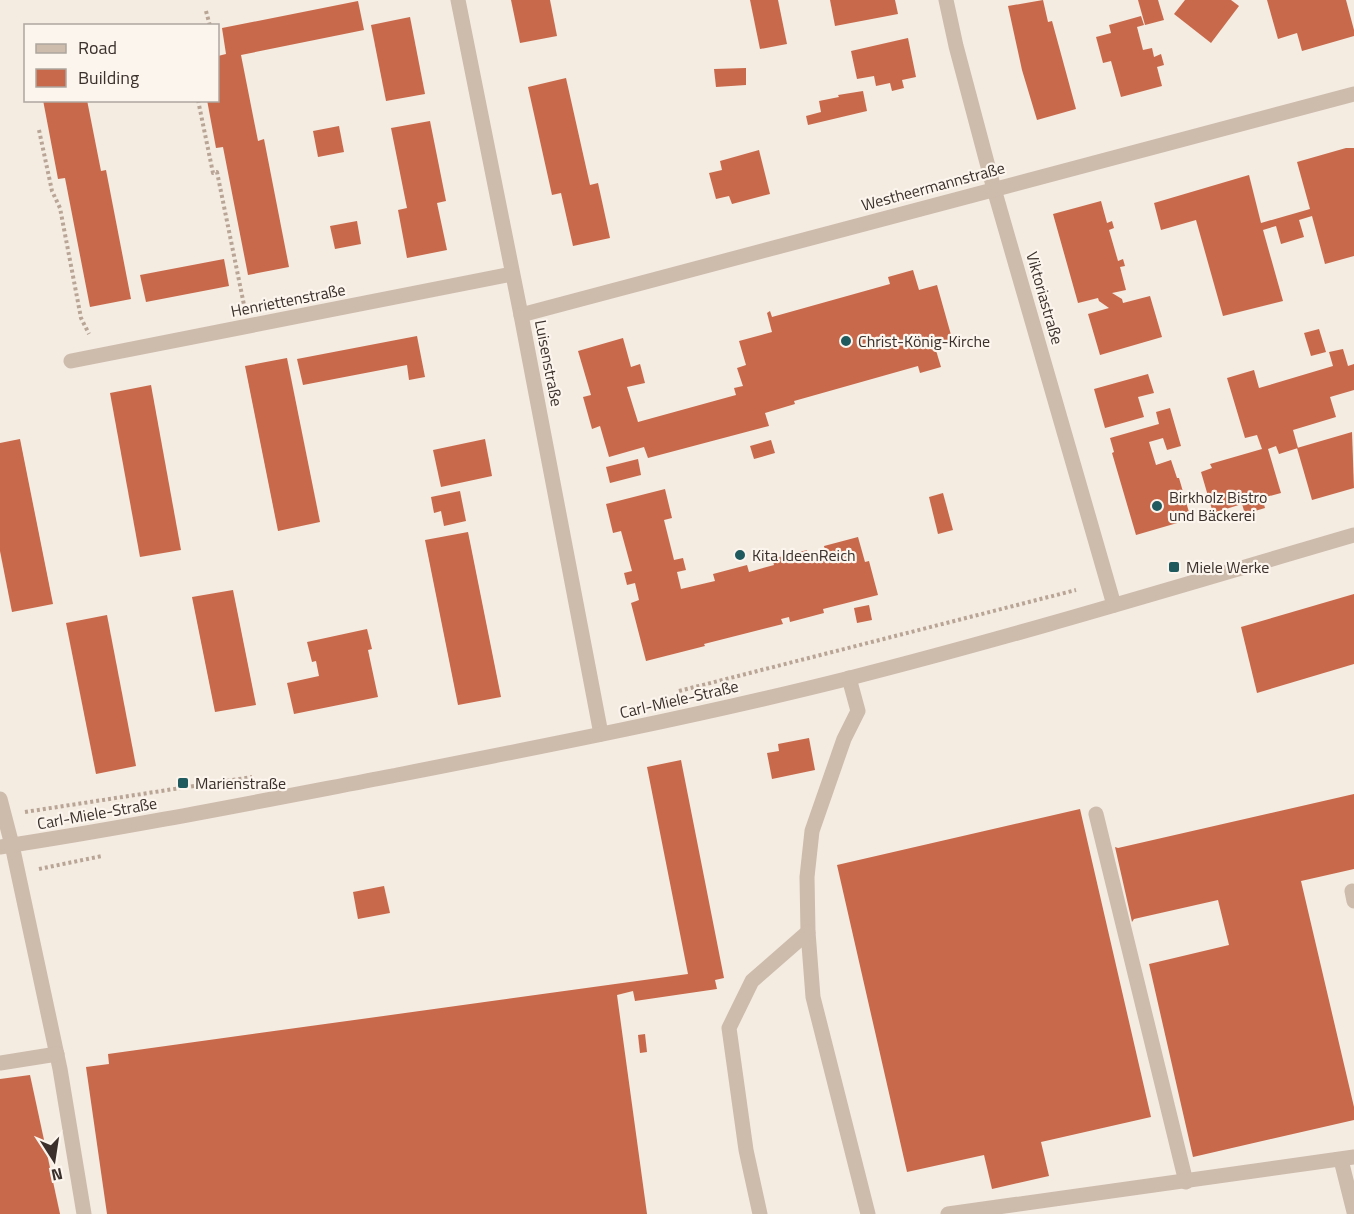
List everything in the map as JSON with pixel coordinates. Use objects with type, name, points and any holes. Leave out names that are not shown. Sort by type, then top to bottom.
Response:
[{"type":"street","name":"Luisenstraße","points":[[458,0],[601,734]]},
{"type":"street","name":"Viktoriastraße","points":[[946,0],[994,189],[1114,605]]},
{"type":"street","name":"Westheermannstraße","points":[[521,315],[1354,94]]},
{"type":"street","name":"Henriettenstraße","points":[[71,361],[512,274]]},
{"type":"street","name":"Carl-Miele-Straße","points":[[6,846],[110,830],[601,734],[849,678],[1114,605],[1354,535]]},
{"type":"street","points":[[849,678],[858,711],[844,739],[812,831],[807,877],[808,932],[813,997],[868,1214]]},
{"type":"street","points":[[0,800],[6,846],[57,1054],[84,1214]]},
{"type":"street","points":[[1096,814],[1186,1182]]},
{"type":"street","points":[[760,1214],[746,1150],[729,1028],[752,981],[808,932]]},
{"type":"street","points":[[0,1063],[57,1054]]},
{"type":"street","points":[[948,1214],[1348,1158],[1354,1212]]},
{"type":"path","points":[[206,11],[209,24]]},
{"type":"path","points":[[198,102],[213,173],[217,172],[248,326]]},
{"type":"path","points":[[39,130],[52,191],[60,208],[81,318],[99,356]]},
{"type":"path","points":[[668,694],[1080,589]]},
{"type":"path","points":[[30,811],[257,776]]},
{"type":"building","points":[[511,0],[550,0],[557,36],[520,43]]},
{"type":"building","points":[[750,0],[778,0],[787,44],[760,49]]},
{"type":"building","points":[[830,0],[895,0],[898,14],[835,26]]},
{"type":"building","points":[[1043,0],[1048,22],[1052,21],[1076,109],[1037,120],[1022,70],[1008,6]]},
{"type":"building","points":[[1138,0],[1158,0],[1164,20],[1145,25]]},
{"type":"building","points":[[1185,0],[1231,0],[1239,6],[1211,43],[1174,14]]},
{"type":"building","points":[[1267,0],[1346,0],[1354,36],[1302,51],[1297,33],[1278,39]]},
{"type":"building","points":[[358,1],[364,30],[241,55],[258,141],[264,139],[289,267],[248,275],[223,147],[216,148],[207,102],[219,102],[219,56],[226,54],[222,28]]},
{"type":"building","points":[[1141,16],[1144,25],[1137,27],[1143,50],[1152,48],[1154,57],[1161,54],[1164,65],[1157,67],[1162,86],[1121,97],[1111,61],[1103,63],[1096,37],[1111,33],[1109,25]]},
{"type":"building","points":[[410,17],[425,94],[386,101],[371,25]]},
{"type":"building","points":[[908,38],[916,77],[902,80],[904,88],[892,91],[890,83],[876,86],[874,76],[857,79],[851,51]]},
{"type":"building","points":[[746,68],[746,85],[716,87],[714,69]]},
{"type":"building","points":[[566,78],[590,185],[598,183],[610,238],[573,246],[561,193],[552,195],[528,87]]},
{"type":"building","points":[[863,91],[867,111],[808,125],[806,116],[821,112],[819,101]]},
{"type":"building","points":[[43,102],[87,102],[101,171],[106,170],[131,299],[90,307],[65,178],[58,179]]},
{"type":"building","points":[[430,121],[446,201],[437,203],[447,250],[407,258],[398,210],[407,208],[391,128]]},
{"type":"building","points":[[339,126],[344,152],[318,157],[313,131]]},
{"type":"building","points":[[1346,148],[1354,148],[1354,256],[1325,264],[1312,216],[1299,220],[1304,237],[1281,244],[1276,226],[1263,230],[1283,301],[1223,316],[1196,220],[1161,230],[1154,203],[1249,175],[1261,223],[1310,209],[1297,162]]},
{"type":"building","points":[[759,150],[770,194],[732,204],[729,196],[716,199],[709,173],[722,170],[720,161]]},
{"type":"building","points":[[1101,201],[1107,223],[1112,221],[1114,228],[1109,230],[1118,261],[1123,259],[1125,266],[1120,267],[1126,290],[1112,293],[1122,299],[1123,303],[1150,296],[1162,337],[1100,355],[1088,314],[1109,308],[1098,298],[1078,303],[1053,214]]},
{"type":"building","points":[[357,221],[361,244],[335,249],[330,226]]},
{"type":"building","points":[[224,259],[229,286],[146,302],[140,275]]},
{"type":"building","name":"Christ-König-Kirche","points":[[913,270],[919,290],[937,285],[953,342],[935,347],[941,367],[920,373],[918,366],[794,401],[795,404],[765,413],[769,426],[648,458],[644,447],[609,457],[600,426],[592,429],[583,397],[591,395],[578,351],[623,338],[631,367],[640,364],[645,383],[627,387],[638,422],[736,395],[734,388],[743,386],[737,368],[746,365],[739,341],[772,332],[767,313],[770,311],[772,317],[890,284],[888,277]]},
{"type":"building","points":[[1319,329],[1326,352],[1311,356],[1304,333]]},
{"type":"building","points":[[417,336],[425,377],[409,380],[407,365],[303,385],[297,359]]},
{"type":"building","points":[[1343,349],[1348,366],[1354,364],[1354,390],[1330,397],[1336,417],[1293,430],[1298,448],[1279,454],[1276,446],[1268,449],[1281,493],[1262,498],[1265,508],[1245,514],[1242,504],[1213,513],[1201,472],[1212,468],[1210,464],[1262,449],[1257,435],[1245,438],[1227,378],[1254,370],[1259,388],[1333,366],[1329,352]]},
{"type":"building","points":[[287,358],[320,522],[278,531],[245,366]]},
{"type":"building","points":[[1148,374],[1154,393],[1138,397],[1144,417],[1105,428],[1094,389]]},
{"type":"building","points":[[151,385],[181,550],[140,557],[110,393]]},
{"type":"building","points":[[1170,408],[1181,446],[1167,450],[1163,438],[1149,442],[1156,465],[1171,460],[1191,519],[1136,535],[1112,453],[1114,452],[1110,438],[1159,424],[1156,412]]},
{"type":"building","points":[[1352,432],[1354,488],[1312,500],[1297,448]]},
{"type":"building","points":[[20,439],[53,604],[12,612],[0,551],[0,443]]},
{"type":"building","points":[[485,439],[492,476],[441,487],[433,450]]},
{"type":"building","points":[[771,440],[775,453],[754,459],[750,446]]},
{"type":"building","points":[[638,459],[641,475],[610,483],[606,467]]},
{"type":"building","points":[[665,489],[672,518],[664,520],[674,560],[683,558],[686,570],[677,572],[681,589],[715,581],[713,574],[747,565],[749,572],[774,565],[772,559],[807,550],[808,557],[825,552],[824,546],[858,537],[865,562],[869,561],[878,595],[823,609],[824,613],[790,622],[789,617],[781,619],[783,624],[646,661],[631,603],[639,600],[635,583],[627,585],[624,573],[632,571],[621,531],[613,533],[606,504]]},
{"type":"building","points":[[460,491],[466,521],[444,526],[441,511],[434,513],[431,497]]},
{"type":"building","points":[[943,493],[953,530],[938,534],[929,497]]},
{"type":"building","points":[[468,532],[501,697],[458,705],[425,540]]},
{"type":"building","points":[[233,590],[256,705],[215,712],[192,597]]},
{"type":"building","points":[[1354,594],[1354,664],[1257,693],[1241,627]]},
{"type":"building","points":[[869,605],[872,620],[857,623],[854,608]]},
{"type":"building","points":[[107,615],[136,766],[96,774],[66,623]]},
{"type":"building","points":[[367,629],[372,649],[368,650],[378,697],[294,714],[287,683],[319,676],[316,661],[312,662],[307,642]]},
{"type":"building","points":[[809,738],[815,770],[772,779],[767,753],[779,751],[778,744]]},
{"type":"building","points":[[681,760],[724,978],[715,980],[717,989],[635,1001],[633,991],[617,995],[647,1214],[107,1214],[86,1067],[109,1064],[108,1054],[688,974],[647,767]]},
{"type":"building","points":[[1354,794],[1354,869],[1301,881],[1354,1107],[1354,1120],[1193,1157],[1149,964],[1229,945],[1218,900],[1134,919],[1132,922],[1115,847]]},
{"type":"building","points":[[1080,809],[1151,1117],[1041,1142],[1049,1176],[992,1189],[984,1155],[907,1172],[837,865]]},
{"type":"building","points":[[384,886],[390,913],[358,919],[353,892]]},
{"type":"building","points":[[645,1034],[647,1052],[640,1053],[638,1035]]},
{"type":"building","points":[[30,1075],[60,1214],[0,1214],[0,1079]]},
{"type":"place","name":"Christ-König-Kirche","points":[[846,341]]},
{"type":"place","name":"Birkholz Bistro und Bäckerei","points":[[1157,506]]},
{"type":"place","name":"Kita IdeenReich","points":[[740,555]]},
{"type":"place","name":"Miele Werke","points":[[1174,567]]},
{"type":"place","name":"Marienstraße","points":[[183,783]]}]
